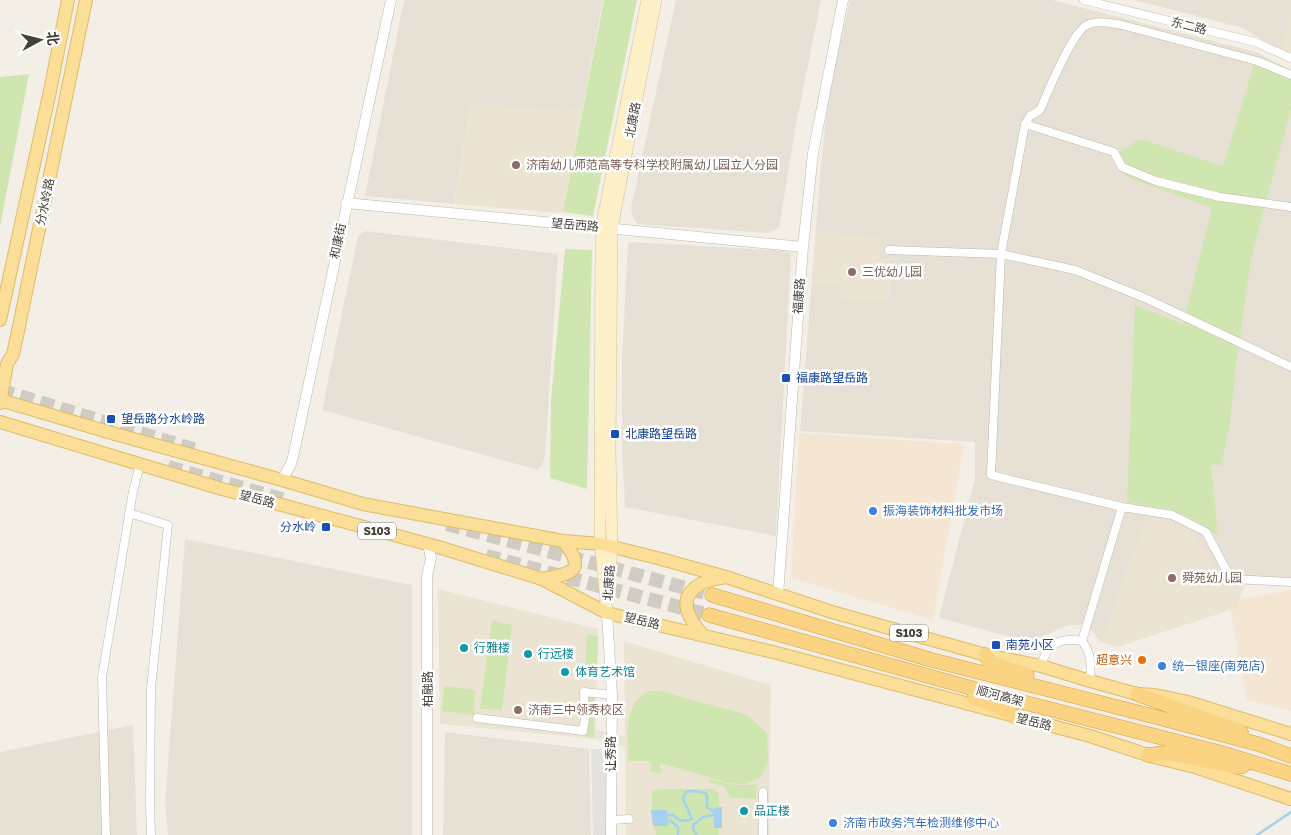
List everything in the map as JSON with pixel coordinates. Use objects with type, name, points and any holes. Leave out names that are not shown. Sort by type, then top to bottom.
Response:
[{"type":"highway","name":"顺河高架","points":[[712,596],[932,660],[1258,744],[1291,756]]},
{"type":"highway","name":"顺河高架","points":[[709,615],[1142,734],[1218,752],[1291,774]]},
{"type":"highway","points":[[986,655],[990,663],[1047,682],[1053,690]]},
{"type":"highway","points":[[949,682],[956,692],[998,706],[1016,717]]},
{"type":"highway","points":[[1138,694],[1243,733],[1258,744]]},
{"type":"highway","points":[[1148,755],[1166,753],[1237,767],[1262,766]]},
{"type":"main road","name":"分水岭路","points":[[0,320],[68,0]]},
{"type":"main road","name":"分水岭路","points":[[0,401],[7,364],[13,354],[17,336],[86,0]]},
{"type":"main road","name":"北康路","points":[[607,613],[606,228],[647,0]]},
{"type":"main road","name":"北康路","points":[[606,228],[656,0]]},
{"type":"main road","name":"望岳路","points":[[0,401],[363,504],[563,541],[606,545],[726,577],[832,612],[986,655],[1041,666],[1138,694],[1155,695],[1188,702],[1291,734]]},
{"type":"main road","name":"望岳路","points":[[0,422],[222,489],[428,544],[542,579],[607,613],[773,652],[1090,736],[1148,755],[1195,767],[1291,799]]},
{"type":"main road","points":[[542,579],[565,575],[572,571],[576,564],[573,552],[563,541]]},
{"type":"main road","points":[[703,635],[687,615],[686,603],[690,592],[700,584],[726,577]]},
{"type":"street","name":"和康街","points":[[282,480],[293,457],[391,0]]},
{"type":"street","name":"福康路","points":[[778,595],[803,247],[813,154],[843,0]]},
{"type":"street","name":"东二路","points":[[1084,0],[1255,42],[1291,58]]},
{"type":"street","points":[[1291,75],[1257,61],[1122,25],[1103,22],[1086,25],[1075,37],[1040,110],[1030,116],[1024,124],[1001,254],[991,475],[1122,507],[1172,515],[1206,532],[1231,579],[1291,582]]},
{"type":"street","points":[[50,91],[67,98]]},
{"type":"street","points":[[1024,124],[1114,152],[1122,167],[1156,182],[1220,197],[1291,208]]},
{"type":"street","name":"望岳西路","points":[[346,203],[803,247]]},
{"type":"street","points":[[889,250],[1001,254],[1084,274],[1145,298],[1291,367]]},
{"type":"street","points":[[106,835],[102,677],[140,464]]},
{"type":"street","points":[[1082,641],[1122,507]]},
{"type":"street","points":[[130,513],[168,525],[151,688],[151,835]]},
{"type":"street","name":"柏融路","points":[[427,835],[427,576],[431,558],[428,544]]},
{"type":"street","name":"让秀路","points":[[607,613],[612,695],[611,835]]},
{"type":"street","points":[[1041,666],[1044,656],[1052,646],[1061,640],[1082,641],[1088,648],[1091,660],[1090,681]]},
{"type":"street","points":[[477,718],[583,731],[585,719],[584,692],[612,695]]},
{"type":"street","points":[[763,792],[763,835]]},
{"type":"street","points":[[611,820],[629,820]]},
{"type":"shaded area","points":[[404,0],[603,0],[583,106],[567,112],[478,103],[470,107],[454,204],[365,196]]},
{"type":"shaded area","points":[[676,0],[821,0],[797,119],[779,228],[768,233],[637,224],[633,218],[631,208]]},
{"type":"shaded area","points":[[850,0],[1052,0],[1256,52],[1291,70],[1291,582],[1245,584],[1236,608],[1117,647],[1101,642],[1087,625],[1068,625],[1030,642],[939,618],[975,478],[975,442],[800,431],[821,165],[829,92]]},
{"type":"shaded area","points":[[1134,0],[1291,0],[1291,53],[1279,49],[1240,27]]},
{"type":"shaded area","points":[[1291,15],[1291,53],[1280,49]]},
{"type":"shaded area","name":"济南幼儿师范高等专科学校附属幼儿园立人分园","points":[[478,103],[567,112],[583,106],[563,212],[454,204],[470,107]]},
{"type":"shaded area","name":"三优幼儿园","points":[[817,230],[880,238],[879,258],[891,260],[889,302],[841,300],[841,287],[812,284]]},
{"type":"shaded area","points":[[366,231],[558,254],[544,461],[538,470],[322,410],[358,236]]},
{"type":"shaded area","points":[[628,243],[791,253],[776,536],[625,507],[622,447],[622,360]]},
{"type":"shaded area","name":"振海装饰材料批发市场","points":[[799,433],[964,444],[933,620],[791,578]]},
{"type":"shaded area","name":"舜苑幼儿园","points":[[1146,517],[1168,521],[1193,533],[1206,550],[1224,586],[1245,584],[1236,608],[1117,647],[1101,642]]},
{"type":"shaded area","points":[[185,539],[412,585],[412,835],[168,835],[165,804]]},
{"type":"shaded area","name":"济南三中领秀校区","points":[[438,589],[598,629],[596,730],[625,737],[624,641],[771,685],[769,835],[626,835],[625,747],[596,739],[440,724]]},
{"type":"shaded area","points":[[1291,590],[1291,711],[1247,700],[1229,601]]},
{"type":"shaded area","points":[[133,725],[137,835],[0,835],[0,752]]},
{"type":"shaded area","points":[[445,732],[589,749],[591,835],[443,835]]},
{"type":"shaded area","points":[[591,749],[608,749],[607,835],[593,835]]},
{"type":"green space","points":[[604,0],[637,0],[593,216],[563,212]]},
{"type":"green space","points":[[1254,65],[1291,78],[1291,108],[1251,259],[1236,364],[1230,423],[1221,465],[1211,465],[1218,536],[1199,522],[1173,510],[1127,502],[1135,305],[1183,324],[1212,208],[1127,177],[1112,157],[1140,139],[1223,166]]},
{"type":"green space","points":[[29,74],[0,227],[0,77]]},
{"type":"green space","points":[[565,249],[592,250],[587,489],[550,478],[551,400]]},
{"type":"green space","points":[[492,620],[512,625],[502,710],[480,709]]},
{"type":"green space","points":[[587,634],[598,636],[597,677],[585,676]]},
{"type":"green space","points":[[444,686],[475,690],[474,715],[442,711]]},
{"type":"green space","points":[[650,691],[660,691],[747,715],[767,733],[768,761],[761,777],[745,784],[728,783],[660,763],[661,773],[651,772],[651,761],[628,761],[628,731],[631,711],[641,696]]},
{"type":"green space","points":[[588,695],[594,696],[594,738],[584,736]]},
{"type":"green space","points":[[709,779],[733,784],[757,784],[756,799],[730,798],[724,786],[709,783]]},
{"type":"green space","points":[[715,789],[719,794],[719,835],[656,835],[652,813],[652,790]]},
{"type":"water","points":[[722,807],[722,828],[714,828],[714,808]]},
{"type":"water","points":[[651,810],[667,810],[668,826],[653,826]]},
{"type":"waterway","points":[[667,815],[673,815],[679,820],[684,821],[692,819],[683,798],[686,792],[706,793],[707,807],[714,812],[714,815],[703,817],[693,825],[697,835]]},
{"type":"waterway","points":[[1257,835],[1291,812]]},
{"type":"waterway","points":[[668,822],[670,820],[678,827],[678,835]]},
{"type":"tunnel","points":[[0,390],[196,450]]},
{"type":"tunnel","points":[[168,467],[289,501]]},
{"type":"tunnel","points":[[447,524],[712,595]]},
{"type":"tunnel","points":[[486,556],[709,615]]},
{"type":"place","name":"济南幼儿师范高等专科学校附属幼儿园立人分园","points":[[516,165]]},
{"type":"place","name":"三优幼儿园","points":[[852,272]]},
{"type":"place","name":"福康路望岳路","points":[[786,378]]},
{"type":"place","name":"望岳路分水岭路","points":[[111,419]]},
{"type":"place","name":"北康路望岳路","points":[[615,434]]},
{"type":"place","name":"振海装饰材料批发市场","points":[[873,511]]},
{"type":"place","name":"分水岭","points":[[326,527]]},
{"type":"place","name":"舜苑幼儿园","points":[[1172,578]]},
{"type":"place","name":"南苑小区","points":[[996,645]]},
{"type":"place","name":"行雅楼","points":[[464,648]]},
{"type":"place","name":"行远楼","points":[[528,654]]},
{"type":"place","name":"超意兴","points":[[1142,660]]},
{"type":"place","name":"统一银座(南苑店)","points":[[1162,666]]},
{"type":"place","name":"体育艺术馆","points":[[565,672]]},
{"type":"place","name":"济南三中领秀校区","points":[[518,710]]},
{"type":"place","name":"品正楼","points":[[744,811]]},
{"type":"place","name":"济南市政务汽车检测维修中心","points":[[833,823]]}]
